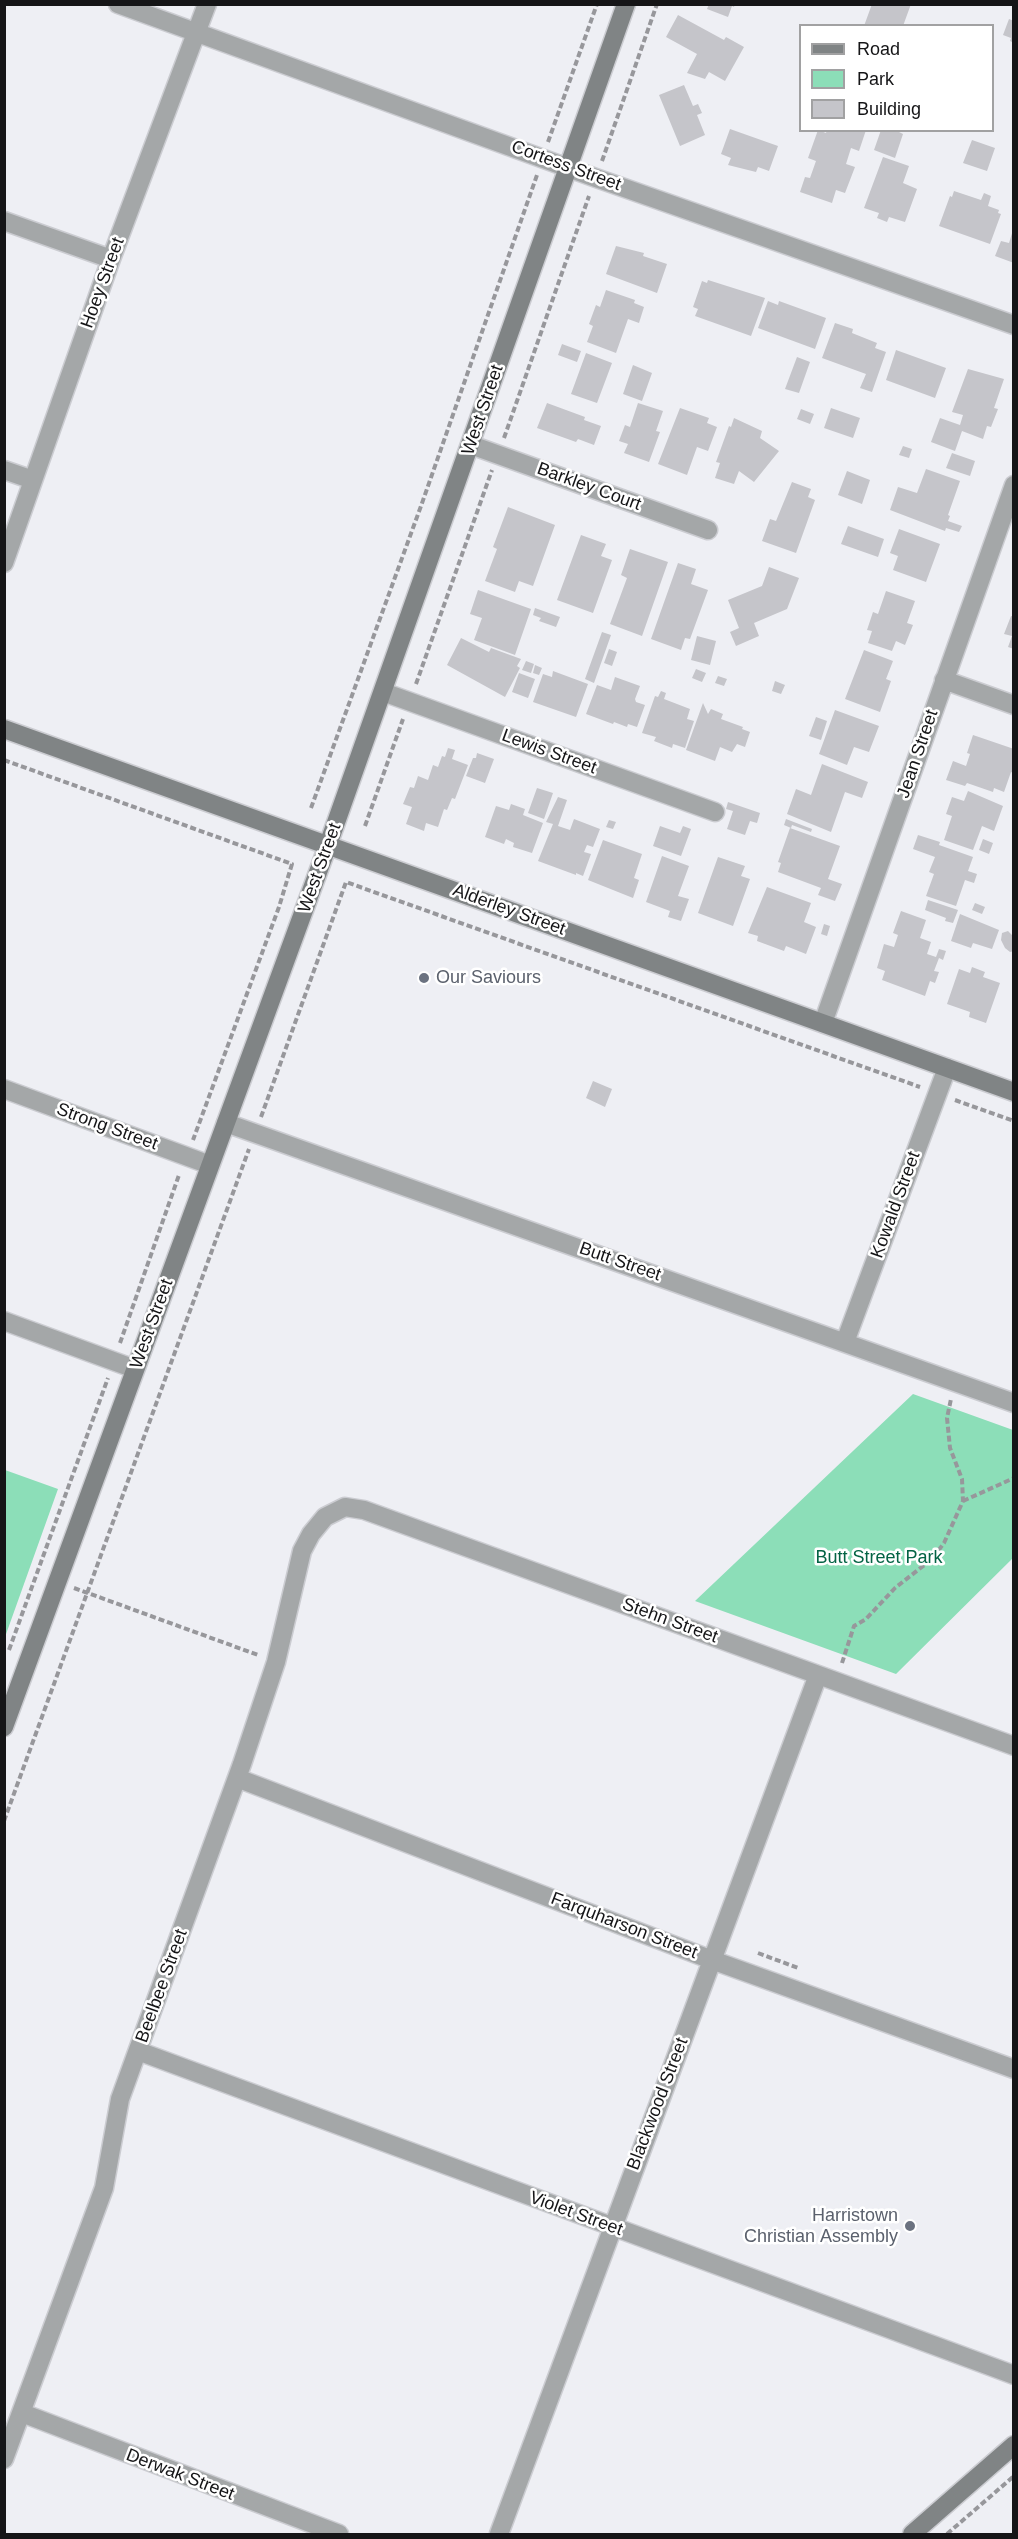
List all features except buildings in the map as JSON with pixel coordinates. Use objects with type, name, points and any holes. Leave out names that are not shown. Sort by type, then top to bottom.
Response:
[{"type":"main road","name":"West Street","points":[[4,1727],[328,845],[626,4]]},
{"type":"main road","name":"Alderley Street","points":[[4,729],[1014,1092]]},
{"type":"main road","points":[[912,2535],[1014,2445]]},
{"type":"street","name":"Cortess Street","points":[[118,4],[568,168],[1014,325]]},
{"type":"street","name":"Hoey Street","points":[[4,563],[111,259],[207,4]]},
{"type":"street","points":[[4,221],[111,259]]},
{"type":"street","name":"Barkley Court","points":[[471,445],[708,530]]},
{"type":"street","points":[[4,470],[33,480]]},
{"type":"street","name":"Jean Street","points":[[823,1023],[1014,485]]},
{"type":"street","points":[[944,680],[1014,705]]},
{"type":"street","name":"Lewis Street","points":[[383,692],[715,812]]},
{"type":"street","name":"Kowald Street","points":[[845,1341],[948,1068]]},
{"type":"street","name":"Strong Street","points":[[4,1089],[210,1165]]},
{"type":"street","name":"Butt Street","points":[[226,1123],[845,1341],[1014,1403]]},
{"type":"street","points":[[4,1321],[135,1369]]},
{"type":"street","name":"Stehn Street","points":[[326,1517],[345,1507],[364,1510],[1014,1746]]},
{"type":"street","name":"Beelbee Street","points":[[4,2459],[104,2188],[120,2099],[237,1778],[276,1662],[302,1551],[311,1534],[326,1517]]},
{"type":"street","name":"Blackwood Street","points":[[499,2535],[818,1675]]},
{"type":"street","name":"Farquharson Street","points":[[237,1778],[712,1960],[1014,2069]]},
{"type":"street","name":"Violet Street","points":[[138,2051],[1014,2375]]},
{"type":"street","name":"Derwak Street","points":[[21,2413],[339,2535]]},
{"type":"street","points":[[285,2535],[291,2517]]},
{"type":"path","points":[[311,808],[421,506],[597,4]]},
{"type":"path","points":[[365,826],[657,4]]},
{"type":"path","points":[[4,760],[292,864],[279,907],[9,1651]]},
{"type":"path","points":[[4,1821],[346,882],[1014,1121]]},
{"type":"path","points":[[836,1681],[854,1626],[866,1619],[895,1588],[932,1559],[944,1543],[963,1501],[962,1479],[950,1448],[947,1418],[956,1383]]},
{"type":"path","points":[[963,1501],[1014,1478]]},
{"type":"path","points":[[57,1581],[276,1662]]},
{"type":"path","points":[[947,2535],[1014,2475]]},
{"type":"green space","name":"Butt Street Park","points":[[913,1394],[1013,1430],[1013,1558],[896,1674],[695,1601]]},
{"type":"green space","points":[[4,1470],[58,1489],[5,1637]]},
{"type":"place","name":"Our Saviours","points":[[424,978]]},
{"type":"place","name":"Harristown Christian Assembly","points":[[910,2226]]}]
